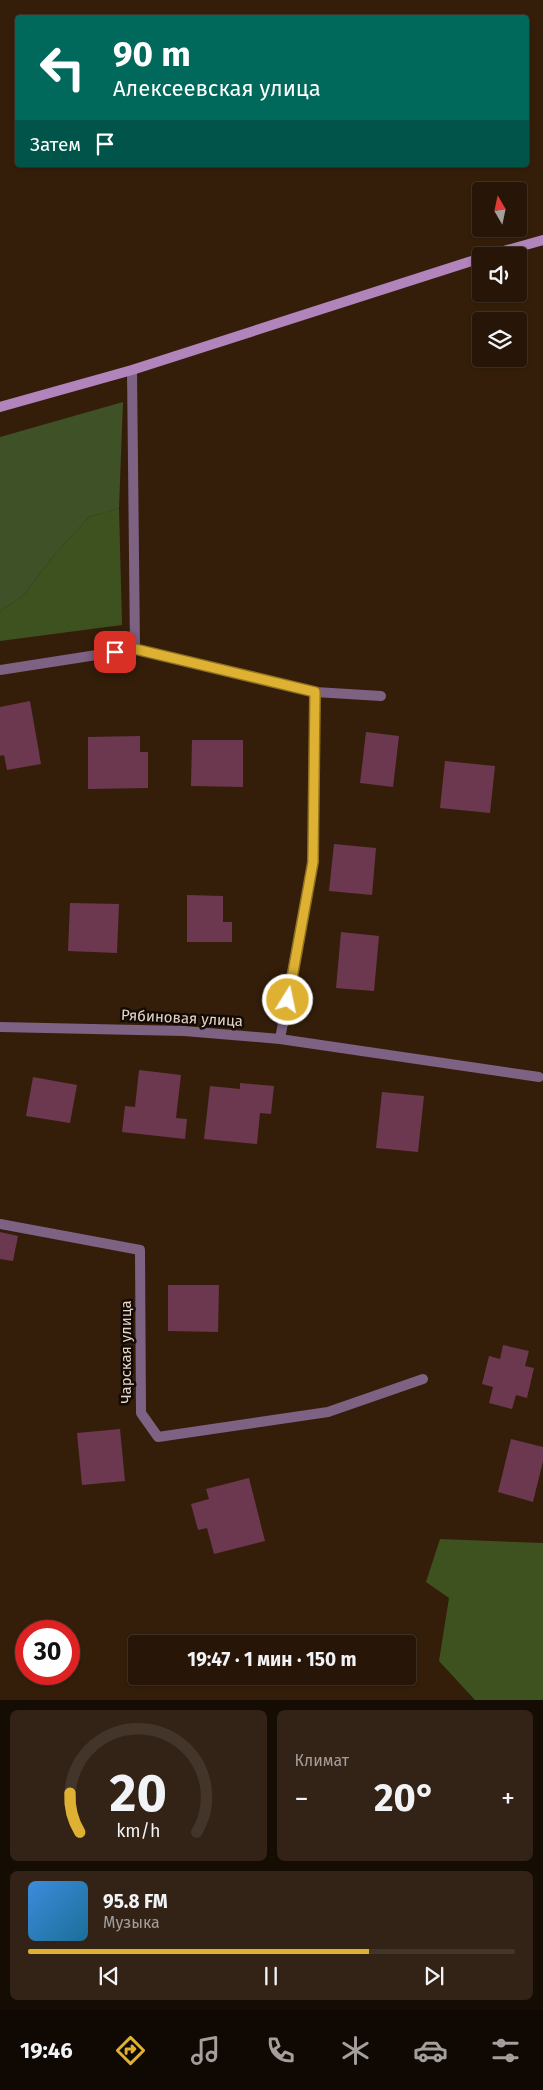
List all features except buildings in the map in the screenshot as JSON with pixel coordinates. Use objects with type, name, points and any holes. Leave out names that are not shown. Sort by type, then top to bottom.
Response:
[{"type":"main road","points":[[518,247],[543,240]]},
{"type":"main road","points":[[0,407],[132,370],[472,261]]},
{"type":"street","points":[[132,370],[135,649]]},
{"type":"street","points":[[0,670],[135,649],[315,692],[381,696]]},
{"type":"street","points":[[280,1039],[313,862],[315,692]]},
{"type":"street","name":"Рябиновая улица","points":[[0,1027],[184,1031],[280,1039],[539,1077]]},
{"type":"street","name":"Чарская улица","points":[[0,1224],[140,1250],[141,1413],[158,1438],[328,1412],[423,1379]]},
{"type":"green space","points":[[123,402],[119,508],[89,517],[55,554],[23,596],[0,611],[0,437]]},
{"type":"green space","points":[[119,508],[122,625],[0,641],[0,611],[23,596],[55,554],[89,517]]},
{"type":"green space","points":[[440,1539],[543,1543],[543,1700],[475,1700],[439,1661],[449,1598],[426,1582]]},
{"type":"route","points":[[115,652],[135,649],[315,692],[313,862],[288,1000]]}]
